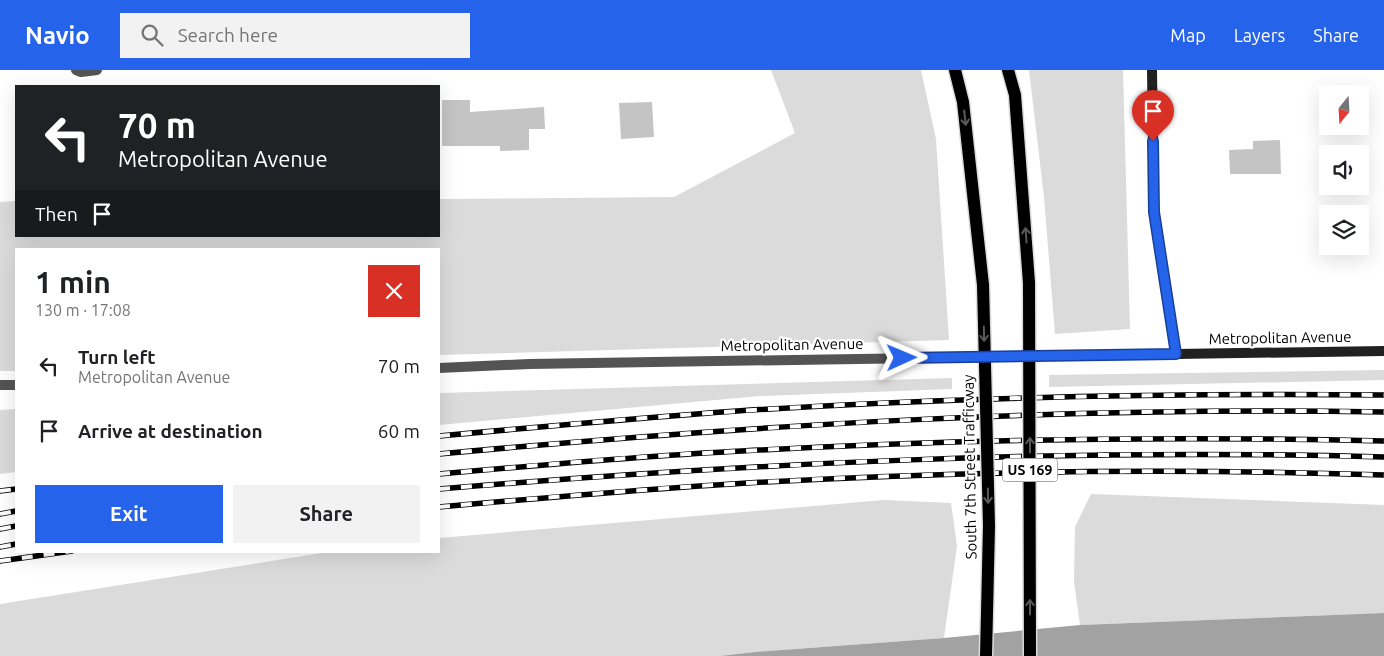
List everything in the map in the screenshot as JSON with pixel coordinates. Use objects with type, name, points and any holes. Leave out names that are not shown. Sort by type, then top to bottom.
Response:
[{"type":"main road","name":"South 7th Street Trafficway","points":[[955,70],[963,102],[983,285],[989,526],[986,656]]},
{"type":"main road","name":"US 169","points":[[1008,70],[1015,95],[1029,283],[1030,656]]},
{"type":"main road","points":[[1152,70],[1154,212],[1176,354]]},
{"type":"main road","name":"Metropolitan Avenue","points":[[1176,354],[1384,351]]},
{"type":"street","points":[[76,70],[81,72],[97,70]]},
{"type":"street","name":"Metropolitan Avenue","points":[[440,368],[529,364],[1176,354]]},
{"type":"street","points":[[0,385],[15,385]]},
{"type":"shaded area","points":[[771,70],[921,70],[936,139],[949,340],[440,355],[440,248],[15,248],[15,371],[0,371],[0,202],[15,201],[15,237],[440,237],[440,199],[674,197],[795,133]]},
{"type":"shaded area","points":[[1029,70],[1123,70],[1130,329],[1055,334],[1044,197]]},
{"type":"shaded area","points":[[1384,370],[1384,380],[1049,387],[1049,375]]},
{"type":"shaded area","points":[[952,378],[952,389],[760,396],[440,425],[440,393]]},
{"type":"shaded area","points":[[15,409],[15,472],[0,474],[0,410]]},
{"type":"shaded area","points":[[1091,494],[1384,505],[1384,613],[1080,625],[1074,582],[1075,527]]},
{"type":"shaded area","points":[[884,500],[951,503],[957,546],[944,638],[720,656],[0,656],[0,604],[321,553],[440,553],[440,538]]},
{"type":"shaded area","points":[[1384,613],[1384,656],[720,656],[1080,625]]},
{"type":"building","points":[[442,100],[470,100],[470,112],[544,107],[545,129],[529,129],[529,150],[500,151],[500,146],[442,146]]},
{"type":"building","points":[[652,102],[654,137],[621,139],[619,103]]},
{"type":"building","points":[[1280,140],[1281,174],[1230,174],[1229,150],[1253,149],[1253,141]]},
{"type":"railway","points":[[440,436],[700,414],[899,402],[1141,395],[1384,395]]},
{"type":"railway","points":[[440,454],[675,434],[911,420],[1147,412],[1384,412]]},
{"type":"railway","points":[[440,474],[666,455],[983,441],[1143,439],[1384,441]]},
{"type":"railway","points":[[440,489],[793,465],[1029,456],[1266,455],[1384,457]]},
{"type":"railway","points":[[440,507],[708,485],[986,473],[1145,471],[1384,475]]},
{"type":"railway","points":[[0,491],[15,489]]},
{"type":"railway","points":[[0,514],[15,511]]},
{"type":"railway","points":[[0,529],[15,526]]},
{"type":"railway","points":[[0,547],[15,544]]},
{"type":"railway","points":[[0,561],[58,553]]},
{"type":"route","points":[[902,358],[1176,354],[1154,212],[1153,141]]}]
